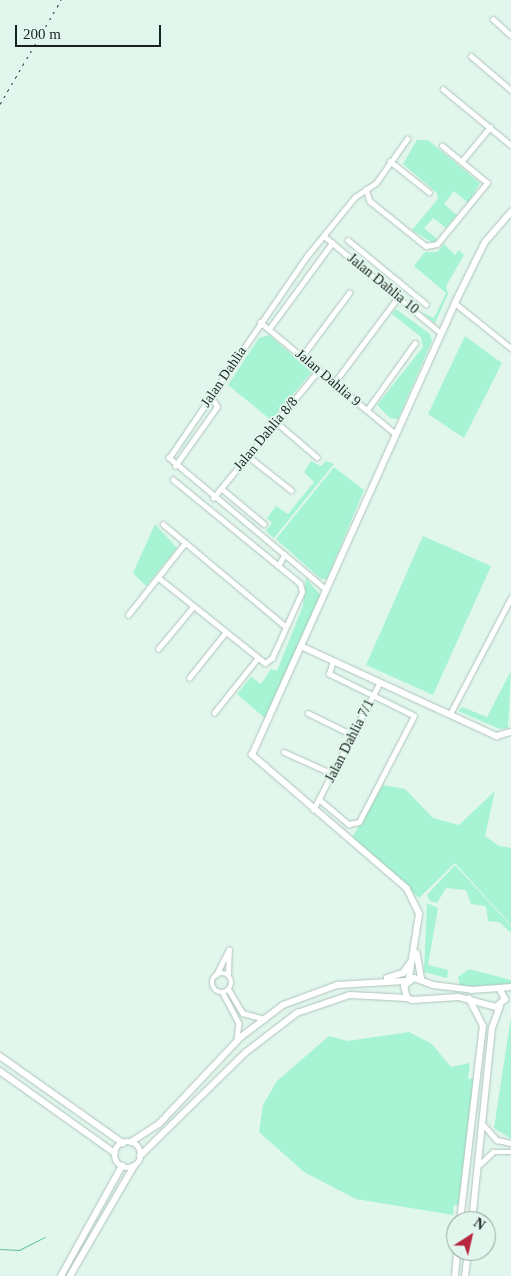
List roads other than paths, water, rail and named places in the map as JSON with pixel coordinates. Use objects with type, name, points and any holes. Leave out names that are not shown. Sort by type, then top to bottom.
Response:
[{"type":"main road","points":[[511,987],[464,989],[422,980],[407,980],[407,998],[469,998],[502,1004],[511,998]]},
{"type":"main road","points":[[474,1211],[492,1028],[502,1004],[504,992],[499,988]]},
{"type":"main road","points":[[461,1211],[483,1026],[469,998]]},
{"type":"main road","points":[[455,1276],[456,1261]]},
{"type":"main road","points":[[464,1276],[466,1261]]},
{"type":"street","points":[[492,19],[511,35]]},
{"type":"street","points":[[471,56],[511,90]]},
{"type":"street","points":[[443,89],[511,145]]},
{"type":"street","points":[[462,162],[490,128]]},
{"type":"street","name":"Jalan Dahlia","points":[[175,466],[170,453],[211,397],[260,322],[324,236],[366,189],[376,183],[407,139]]},
{"type":"street","points":[[366,189],[370,201],[426,246],[432,246],[487,188],[485,179],[442,146]]},
{"type":"street","points":[[390,161],[429,192]]},
{"type":"street","points":[[380,980],[407,980],[414,958],[419,914],[407,888],[313,810],[252,755],[455,302],[485,242],[511,212]]},
{"type":"street","name":"Jalan Dahlia 10","points":[[324,236],[441,333]]},
{"type":"street","points":[[348,240],[424,303],[415,311]]},
{"type":"street","points":[[269,329],[332,243]]},
{"type":"street","points":[[356,262],[364,254]]},
{"type":"street","points":[[302,356],[349,293]]},
{"type":"street","points":[[334,382],[398,297]]},
{"type":"street","points":[[455,302],[511,348]]},
{"type":"street","name":"Jalan Dahlia 9","points":[[260,322],[396,434]]},
{"type":"street","points":[[367,410],[415,343]]},
{"type":"street","name":"Jalan Dahlia 8/8","points":[[214,498],[319,370]]},
{"type":"street","points":[[211,397],[217,407],[175,466],[326,589]]},
{"type":"street","points":[[276,422],[317,457]]},
{"type":"street","points":[[248,456],[291,490]]},
{"type":"street","points":[[159,578],[257,659],[269,662],[302,587],[173,480]]},
{"type":"street","points":[[221,488],[262,523],[254,530]]},
{"type":"street","points":[[163,524],[285,626]]},
{"type":"street","points":[[128,615],[185,543]]},
{"type":"street","points":[[278,566],[284,554]]},
{"type":"street","points":[[450,714],[511,598]]},
{"type":"street","points":[[158,649],[193,607]]},
{"type":"street","points":[[189,678],[226,634]]},
{"type":"street","points":[[301,646],[497,736],[511,732]]},
{"type":"street","points":[[214,713],[257,659]]},
{"type":"street","points":[[320,800],[356,825],[413,719],[410,710],[329,674],[333,661]]},
{"type":"street","name":"Jalan Dahlia 7/1","points":[[313,810],[320,800],[380,682]]},
{"type":"street","points":[[308,713],[353,735]]},
{"type":"street","points":[[284,752],[333,774]]},
{"type":"street","points":[[416,948],[422,980]]},
{"type":"street","points":[[223,993],[229,990],[233,983],[228,974],[229,950],[216,975],[213,987],[223,993],[239,1023],[236,1041]]},
{"type":"street","points":[[0,1056],[123,1143],[131,1142],[159,1124],[236,1041],[264,1019],[318,991],[380,980],[402,973],[414,958]]},
{"type":"street","points":[[216,975],[228,974]]},
{"type":"street","points":[[229,990],[242,1013],[264,1019]]},
{"type":"street","points":[[70,1276],[140,1156],[245,1053],[297,1013],[350,994],[407,998]]},
{"type":"street","points":[[0,1071],[115,1153],[122,1166]]},
{"type":"street","points":[[482,1123],[497,1140],[511,1144]]},
{"type":"street","points":[[131,1142],[140,1156]]},
{"type":"street","points":[[115,1153],[123,1143]]},
{"type":"street","points":[[479,1165],[493,1152],[511,1152]]},
{"type":"street","points":[[122,1166],[134,1166]]},
{"type":"street","points":[[61,1276],[122,1166]]},
{"type":"waterway","points":[[0,1249],[19,1250],[45,1237]]},
{"type":"railway","points":[[0,104],[61,0]]}]
